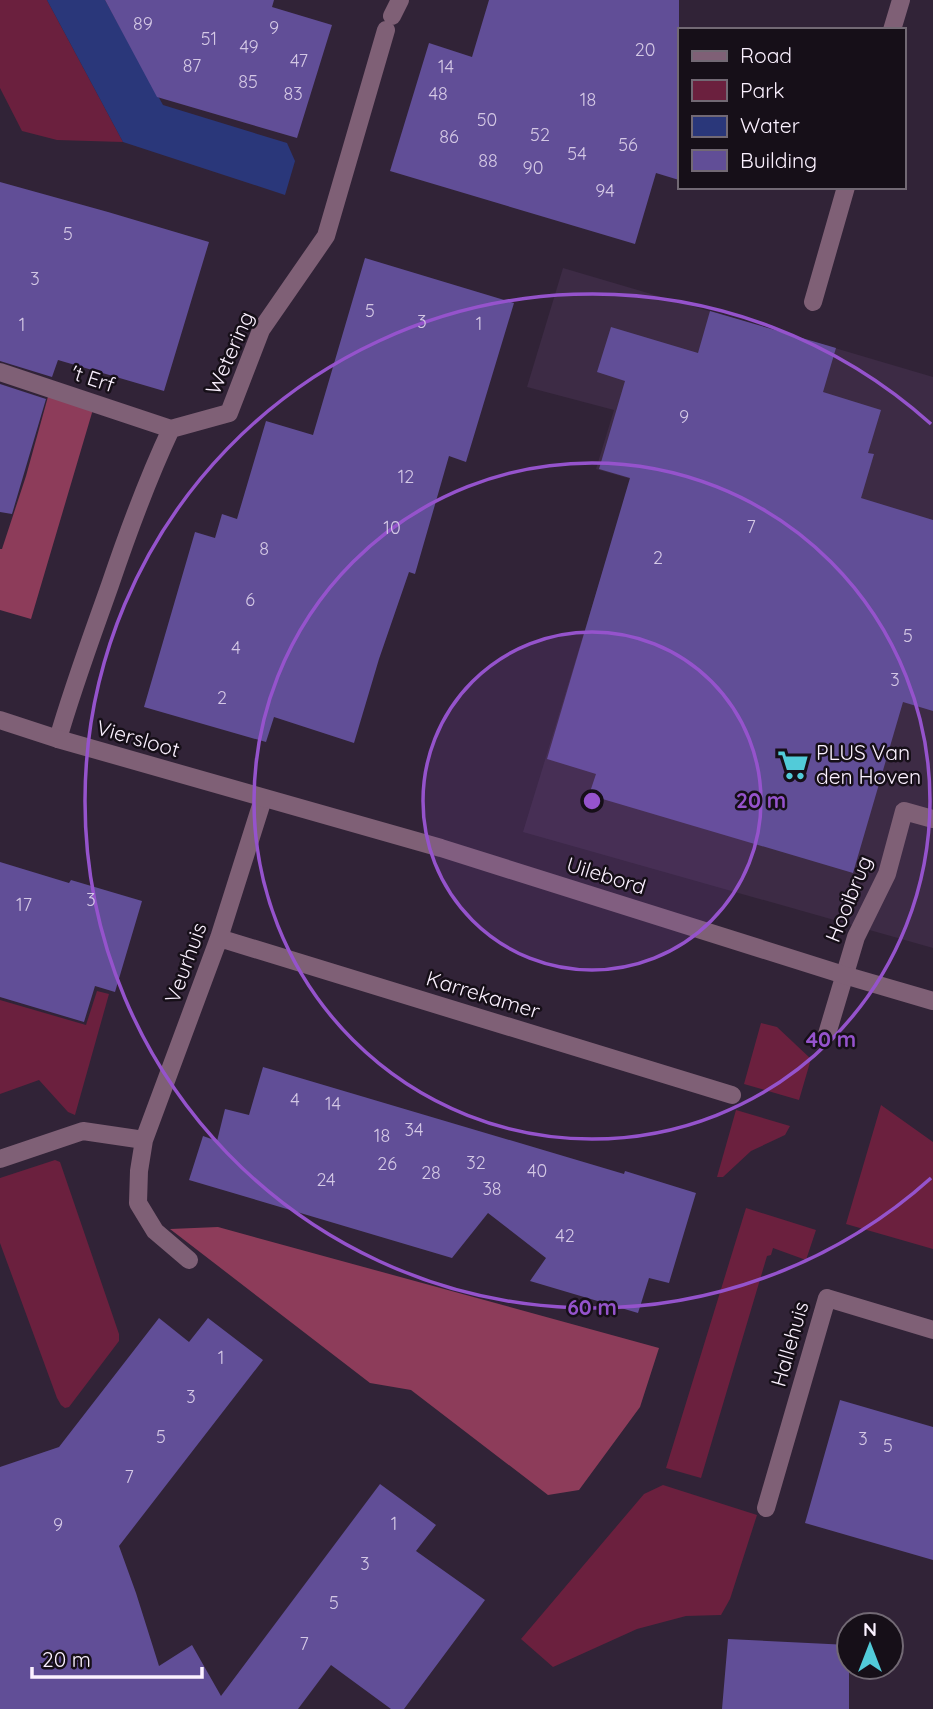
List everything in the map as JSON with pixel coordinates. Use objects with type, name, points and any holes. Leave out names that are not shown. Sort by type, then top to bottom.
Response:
[{"type":"street","points":[[893,28],[901,0]]},
{"type":"street","name":"Wetering","points":[[171,429],[229,413],[261,330],[326,236],[393,15]]},
{"type":"street","points":[[813,302],[845,189]]},
{"type":"street","name":"'t Erf","points":[[0,372],[171,429]]},
{"type":"street","points":[[58,739],[139,501],[171,429]]},
{"type":"street","name":"Viersloot","points":[[0,720],[263,799]]},
{"type":"street","name":"Veurhuis","points":[[190,1260],[155,1231],[138,1203],[139,1171],[145,1140],[219,938],[263,799]]},
{"type":"street","name":"Uilebord","points":[[263,799],[441,848],[933,1001]]},
{"type":"street","name":"Hooibrug","points":[[827,1034],[856,937],[887,874],[904,811],[933,819]]},
{"type":"street","name":"Karrekamer","points":[[219,938],[732,1095]]},
{"type":"street","points":[[0,1159],[83,1131],[145,1140]]},
{"type":"street","name":"Hallehuis","points":[[766,1508],[827,1298],[933,1330]]},
{"type":"shaded area","points":[[563,268],[933,377],[933,948],[523,832],[631,479],[596,469],[614,410],[527,387]]},
{"type":"shaded area","points":[[49,393],[94,406],[31,619],[0,610],[0,549],[26,476]]},
{"type":"shaded area","points":[[218,1227],[659,1348],[640,1407],[579,1490],[548,1495],[411,1390],[370,1383],[170,1229]]},
{"type":"green space","points":[[0,0],[47,0],[123,142],[57,140],[22,131],[0,88]]},
{"type":"green space","points":[[97,991],[109,994],[75,1115],[68,1112],[39,1080],[0,1094],[0,1000],[86,1025]]},
{"type":"green space","points":[[761,1023],[777,1027],[811,1059],[799,1100],[744,1084]]},
{"type":"green space","points":[[881,1105],[933,1142],[933,1249],[846,1224]]},
{"type":"green space","points":[[736,1110],[790,1126],[785,1135],[751,1151],[723,1177],[717,1177]]},
{"type":"green space","points":[[55,1160],[60,1162],[119,1334],[119,1341],[69,1407],[65,1408],[57,1398],[0,1243],[0,1178]]},
{"type":"green space","points":[[746,1208],[816,1230],[806,1260],[773,1248],[771,1255],[767,1256],[701,1478],[666,1468]]},
{"type":"green space","points":[[663,1485],[757,1515],[730,1599],[721,1615],[686,1616],[637,1629],[553,1667],[521,1639],[644,1494]]},
{"type":"water","points":[[47,0],[105,0],[163,105],[287,143],[295,161],[285,195],[123,142]]},
{"type":"building","points":[[105,0],[274,0],[272,7],[332,25],[297,138],[157,97]]},
{"type":"building","points":[[489,0],[679,0],[678,180],[656,173],[635,244],[390,171],[429,43],[472,57]]},
{"type":"building","points":[[0,182],[209,242],[164,391],[58,360],[52,377],[0,361]]},
{"type":"building","points":[[365,258],[514,303],[466,462],[449,456],[415,574],[409,572],[354,743],[274,717],[266,742],[144,707],[195,532],[215,538],[222,514],[237,519],[266,421],[313,435]]},
{"type":"building","points":[[710,311],[836,348],[823,392],[881,410],[868,453],[874,454],[861,498],[933,520],[933,711],[903,702],[853,873],[589,795],[596,774],[547,759],[630,478],[599,469],[625,381],[597,372],[611,327],[698,353]]},
{"type":"building","points":[[0,384],[46,399],[12,514],[0,512]]},
{"type":"building","points":[[0,862],[142,901],[115,992],[95,986],[84,1022],[0,997]]},
{"type":"building","points":[[263,1067],[696,1193],[669,1283],[649,1278],[638,1313],[530,1281],[546,1258],[488,1213],[452,1258],[189,1180],[203,1136],[217,1141],[225,1109],[249,1115]]},
{"type":"building","points":[[159,1318],[189,1342],[208,1318],[263,1360],[119,1546],[159,1666],[192,1645],[221,1696],[380,1484],[436,1525],[416,1551],[485,1600],[404,1709],[391,1709],[331,1665],[298,1709],[0,1709],[0,1467],[59,1447]]},
{"type":"building","points":[[840,1400],[933,1427],[933,1560],[805,1523]]},
{"type":"building","points":[[728,1639],[835,1644],[835,1681],[849,1681],[849,1709],[722,1709]]},
{"type":"place","name":"PLUS Van den Hoven","points":[[793,765]]}]
